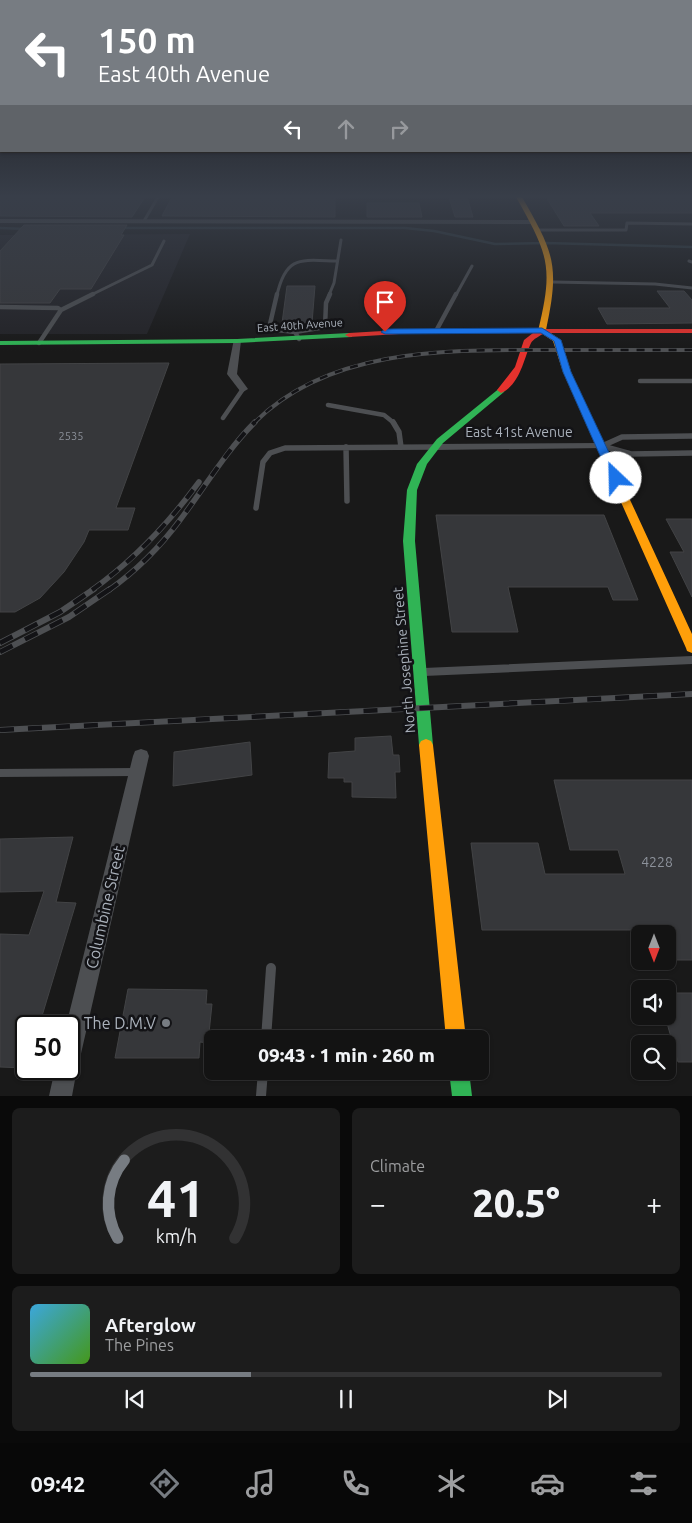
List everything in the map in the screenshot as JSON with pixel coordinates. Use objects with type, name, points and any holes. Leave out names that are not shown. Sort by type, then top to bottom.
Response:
[{"type":"main road","points":[[546,248],[553,270],[553,282],[542,331],[557,340],[567,372],[692,648]]},
{"type":"main road","name":"North Josephine Street","points":[[455,1030],[419,672],[409,507],[416,478],[436,447],[452,429],[511,381],[527,353],[528,340],[542,331]]},
{"type":"main road","name":"East 40th Avenue","points":[[0,343],[237,341],[297,335],[378,332],[692,331]]},
{"type":"main road","points":[[460,1080],[462,1096]]},
{"type":"street","points":[[237,341],[232,374],[242,389]]},
{"type":"street","name":"East 41st Avenue","points":[[436,447],[602,446]]},
{"type":"street","name":"Columbine Street","points":[[79,1015],[139,764]]},
{"type":"street","points":[[60,1096],[64,1080]]},
{"type":"lane","points":[[39,343],[61,310],[152,265],[160,248]]},
{"type":"lane","points":[[336,261],[309,260],[293,263],[283,272],[270,324],[277,330],[297,335],[324,327],[326,303],[334,283],[339,248]]},
{"type":"lane","points":[[436,331],[472,266]]},
{"type":"lane","points":[[553,282],[655,284],[692,288]]},
{"type":"lane","points":[[0,308],[58,308],[61,310]]},
{"type":"lane","points":[[640,381],[692,381]]},
{"type":"lane","points":[[223,418],[242,389]]},
{"type":"lane","points":[[328,404],[381,414],[392,419],[398,426],[401,447]]},
{"type":"lane","points":[[602,446],[622,437],[692,436]]},
{"type":"lane","points":[[602,446],[631,454],[692,453]]},
{"type":"lane","points":[[346,447],[347,502]]},
{"type":"lane","points":[[256,508],[264,462],[270,453],[285,448],[436,447]]},
{"type":"lane","points":[[419,672],[692,660]]},
{"type":"lane","points":[[0,773],[139,764]]},
{"type":"lane","points":[[267,1030],[271,968]]},
{"type":"lane","points":[[261,1096],[262,1080]]},
{"type":"shaded area","points":[[0,248],[184,248],[147,334],[0,334]]},
{"type":"building","points":[[3,248],[116,248],[91,289],[60,289],[50,303],[0,303],[0,251]]},
{"type":"building","points":[[287,286],[315,286],[312,323],[282,323]]},
{"type":"building","points":[[657,291],[684,291],[692,300],[692,323],[607,324],[598,308],[670,308]]},
{"type":"building","points":[[169,363],[116,508],[135,508],[128,530],[89,530],[84,542],[64,572],[40,598],[15,612],[0,612],[0,364]]},
{"type":"building","points":[[436,515],[604,515],[638,600],[613,600],[608,587],[508,587],[518,632],[452,632]]},
{"type":"building","points":[[666,519],[692,519],[692,597],[670,552],[684,552]]},
{"type":"building","points":[[391,736],[393,755],[399,755],[400,772],[395,772],[396,798],[352,797],[352,782],[344,782],[344,778],[328,778],[329,753],[355,751],[355,738]]},
{"type":"building","points":[[250,742],[252,775],[173,786],[174,752]]},
{"type":"building","points":[[554,780],[692,780],[692,960],[676,960],[676,925],[631,925],[631,930],[482,930],[471,843],[538,843],[545,874],[625,874],[618,850],[570,850]]},
{"type":"building","points":[[73,837],[56,902],[76,903],[42,1015],[15,1015],[15,1068],[0,1067],[0,934],[29,935],[44,891],[0,892],[0,839]]},
{"type":"building","name":"The D.M.V","points":[[128,989],[207,990],[206,1004],[212,1004],[209,1030],[204,1030],[204,1042],[200,1042],[199,1058],[115,1058]]},
{"type":"building","points":[[676,993],[692,993],[692,1062],[678,1062],[676,1035],[670,1035],[668,1025],[676,1025]]},
{"type":"railway","points":[[254,423],[284,398],[318,380],[354,367],[392,358],[431,353],[471,351],[692,350]]},
{"type":"railway","points":[[109,590],[138,567],[164,540],[225,457],[254,423]]},
{"type":"railway","points":[[92,590],[150,540],[199,482]]},
{"type":"railway","points":[[0,643],[60,612],[94,589]]},
{"type":"railway","points":[[0,652],[69,617],[110,589]]},
{"type":"railway","points":[[0,730],[692,694]]},
{"type":"traffic: fast","points":[[0,343],[237,341],[349,335]]},
{"type":"traffic: fast","points":[[426,745],[409,541],[412,490],[422,464],[440,441],[501,390]]},
{"type":"traffic: fast","points":[[460,1080],[462,1096]]},
{"type":"traffic: slow","points":[[542,331],[551,274],[546,248]]},
{"type":"traffic: slow","points":[[542,331],[557,340],[567,372],[692,648]]},
{"type":"traffic: slow","points":[[426,745],[455,1030]]},
{"type":"traffic: jam","points":[[349,335],[416,331],[692,331]]},
{"type":"traffic: jam","points":[[501,390],[519,367],[528,340],[542,331]]},
{"type":"place","name":"The D.M.V","points":[[166,1023]]},
{"type":"route","points":[[385,332],[542,331],[557,340],[567,372],[616,478]]}]
